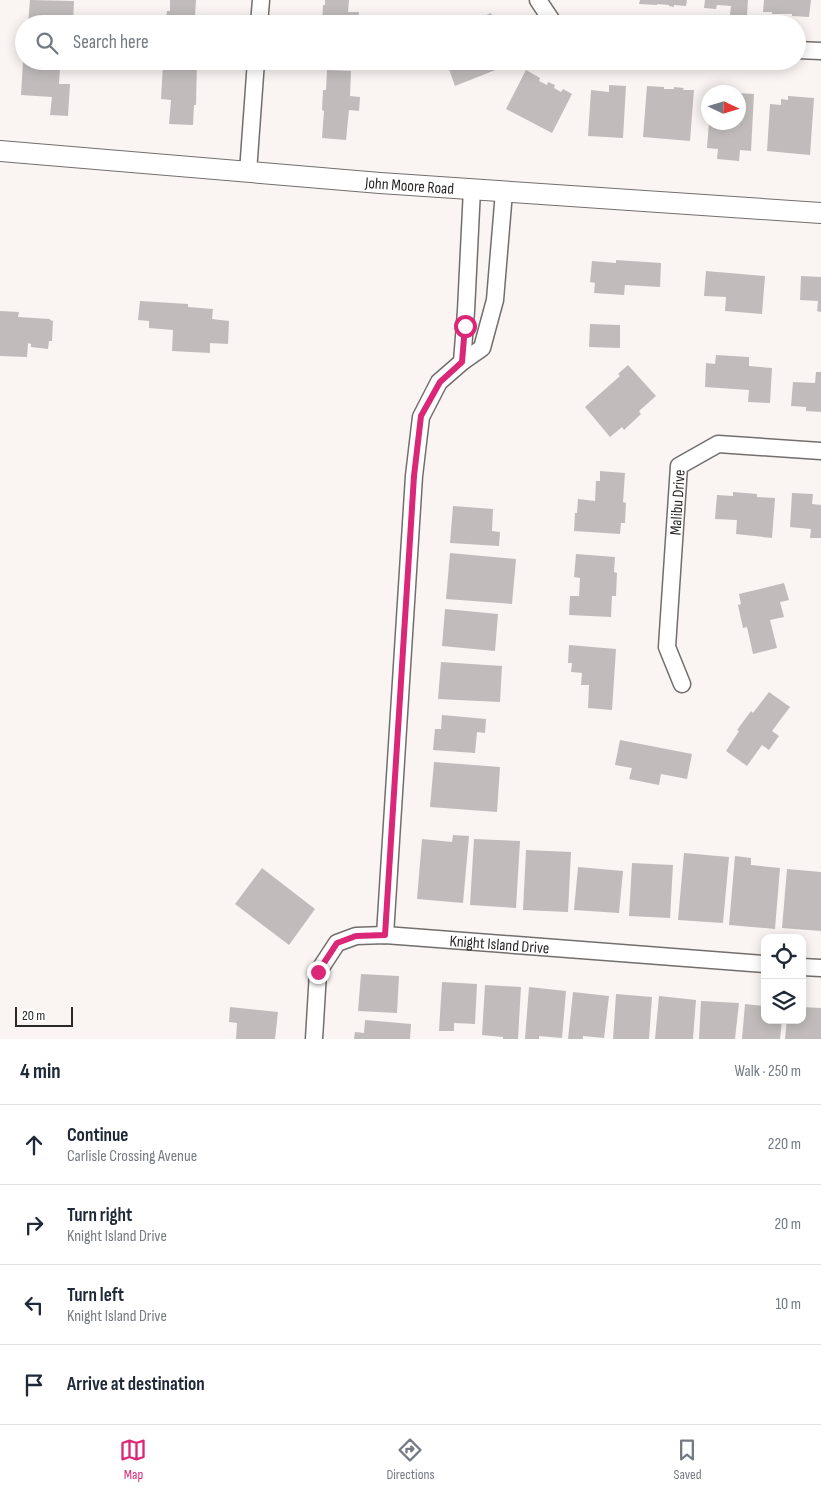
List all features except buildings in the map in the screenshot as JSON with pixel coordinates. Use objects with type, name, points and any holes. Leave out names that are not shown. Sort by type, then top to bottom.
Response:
[{"type":"street","points":[[260,15],[261,0]]},
{"type":"street","points":[[538,0],[548,15]]},
{"type":"street","points":[[806,50],[821,51]]},
{"type":"street","points":[[248,172],[255,70]]},
{"type":"street","name":"John Moore Road","points":[[0,151],[504,192],[821,213]]},
{"type":"street","points":[[462,362],[472,189]]},
{"type":"street","points":[[385,935],[414,476],[421,416],[440,382],[462,362],[482,348],[495,300],[504,192]]},
{"type":"street","name":"Malibu Drive","points":[[682,684],[667,647],[679,466],[718,444],[821,451]]},
{"type":"street","name":"Knight Island Drive","points":[[314,1039],[318,972],[337,943],[356,936],[385,935],[761,964]]},
{"type":"street","points":[[806,967],[821,968]]},
{"type":"route","points":[[318,972],[337,943],[356,936],[385,935],[414,476],[421,416],[440,382],[462,362],[465,326]]}]
